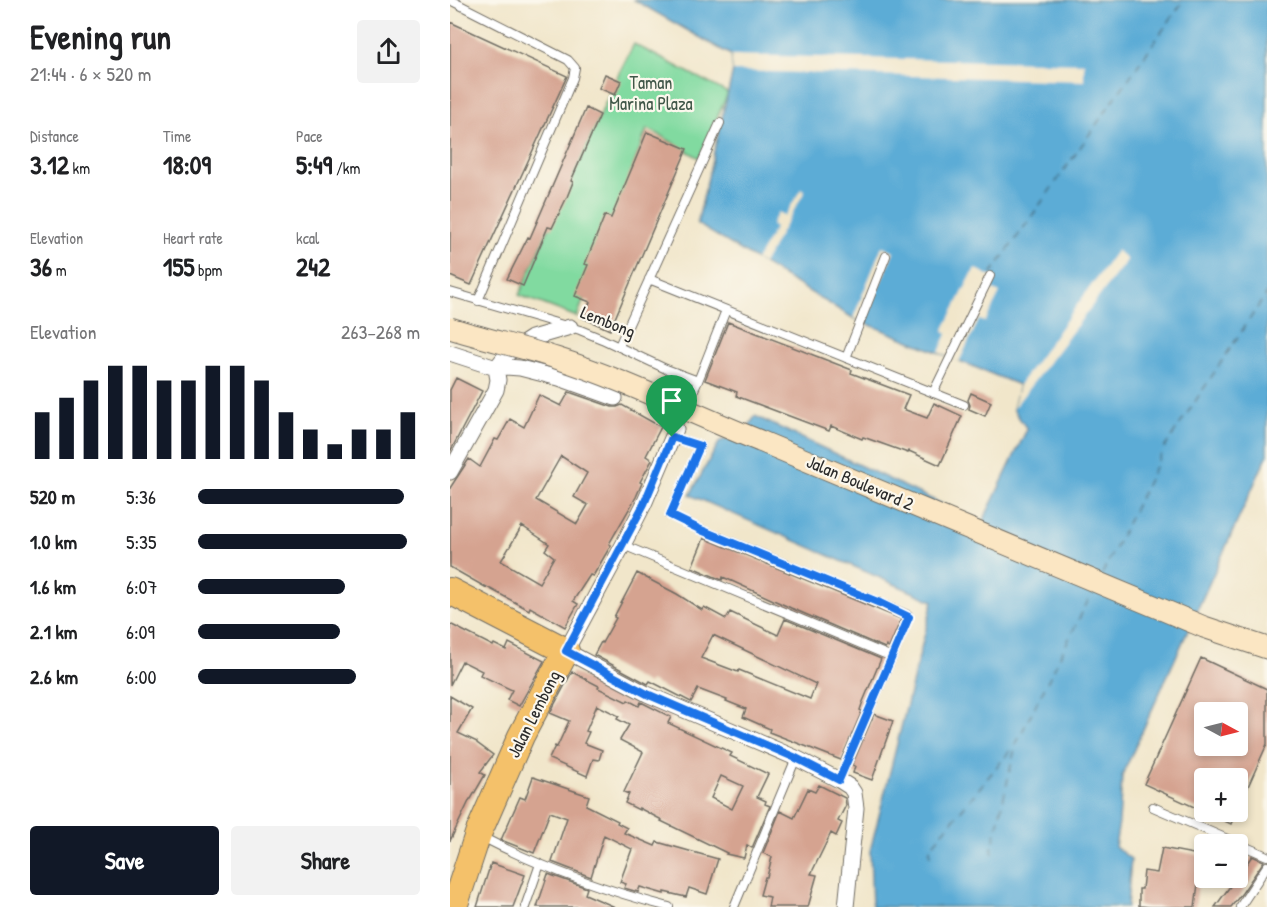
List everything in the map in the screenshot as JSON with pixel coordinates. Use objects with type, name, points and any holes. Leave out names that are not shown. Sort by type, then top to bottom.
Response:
[{"type":"highway","points":[[450,591],[566,651]]},
{"type":"highway","name":"Jalan Lembong","points":[[454,907],[478,834],[521,736],[566,651]]},
{"type":"main road","name":"Jalan Boulevard 2","points":[[450,328],[556,358],[612,378],[1204,627],[1267,648]]},
{"type":"street","points":[[450,472],[498,384],[496,368],[507,354],[532,338],[570,327]]},
{"type":"street","points":[[450,353],[496,368],[520,368],[559,378],[615,398]]},
{"type":"street","name":"Jalan Lembong","points":[[566,651],[644,504],[674,433]]},
{"type":"street","points":[[566,651],[647,694],[796,758],[850,787],[856,799],[856,808],[846,907]]},
{"type":"lane","points":[[450,0],[568,60],[575,68],[573,78],[478,301]]},
{"type":"lane","points":[[619,346],[720,123]]},
{"type":"lane","points":[[846,358],[886,256]]},
{"type":"lane","points":[[933,393],[990,276]]},
{"type":"lane","points":[[650,279],[964,405]]},
{"type":"lane","name":"Lembong","points":[[450,292],[570,327],[698,381]]},
{"type":"lane","points":[[726,310],[698,381],[674,433],[700,446],[670,515],[701,530],[908,615],[909,618],[839,780]]},
{"type":"lane","points":[[623,545],[892,657]]},
{"type":"lane","points":[[734,907],[796,758]]},
{"type":"lane","points":[[1153,807],[1267,856]]},
{"type":"lane","points":[[478,834],[505,849],[593,885],[669,907]]},
{"type":"lane","points":[[525,907],[540,864]]},
{"type":"lane","points":[[1240,907],[1267,867]]},
{"type":"green space","name":"Taman Marina Plaza","points":[[634,44],[728,93],[699,158],[647,129],[577,317],[519,295]]},
{"type":"water","points":[[634,0],[1267,0],[1267,456],[1122,776],[1115,847],[1131,859],[1127,907],[872,907],[870,851],[933,601],[690,495],[720,441],[743,436],[755,416],[982,523],[1027,429],[1013,409],[1019,385],[853,318],[697,224],[733,71],[731,55]]},
{"type":"pier","points":[[731,55],[1084,63],[1084,81],[733,71]]},
{"type":"pier","points":[[801,189],[805,191],[763,264],[756,260],[775,228],[771,225],[778,212],[785,216]]},
{"type":"pier","points":[[882,246],[894,251],[864,322],[853,318]]},
{"type":"pier","points":[[1117,250],[1127,260],[1013,409],[1019,385]]},
{"type":"pier","points":[[975,268],[996,279],[991,289],[1000,293],[985,322],[979,320],[959,362],[939,352],[947,334],[943,331]]},
{"type":"building","points":[[450,22],[567,76],[471,285],[450,276]]},
{"type":"building","points":[[605,74],[621,81],[615,95],[599,88]]},
{"type":"building","points":[[586,108],[600,115],[571,181],[573,182],[567,197],[552,228],[548,227],[523,286],[507,279],[528,237],[530,238]]},
{"type":"building","points":[[647,132],[687,149],[610,330],[583,318],[590,302],[575,296],[605,215],[611,218]]},
{"type":"building","points":[[728,322],[852,370],[851,373],[909,395],[903,409],[927,418],[934,403],[962,416],[940,465],[909,451],[908,453],[863,437],[862,439],[831,426],[829,431],[736,396],[737,392],[705,380]]},
{"type":"building","points":[[456,378],[482,391],[450,452],[450,390]]},
{"type":"building","points":[[569,392],[612,407],[622,405],[661,427],[646,456],[652,460],[640,482],[642,483],[636,497],[593,576],[590,575],[573,601],[578,604],[565,627],[450,567],[450,488],[469,459],[480,467],[495,439],[498,440],[510,419],[524,427],[539,395],[561,406]],"holes":[[[561,456],[587,473],[574,497],[588,505],[577,524],[536,500]],[[522,526],[549,544],[545,550],[554,557],[539,583],[501,561]]]},
{"type":"building","points":[[971,393],[991,402],[985,416],[969,409],[968,400]]},
{"type":"building","points":[[704,538],[901,619],[889,648],[723,577],[722,580],[692,567]]},
{"type":"building","points":[[637,573],[702,610],[704,607],[726,619],[730,612],[778,635],[785,619],[881,659],[841,760],[769,732],[770,729],[743,717],[746,709],[727,700],[698,689],[691,702],[650,681],[648,684],[594,655],[616,618],[614,617]],"holes":[[[713,635],[816,684],[810,699],[739,670],[738,672],[701,658]]]},
{"type":"building","points":[[450,624],[493,646],[494,644],[506,650],[509,643],[544,661],[519,706],[507,700],[512,690],[480,675],[482,671],[462,661],[450,685]]},
{"type":"building","points":[[1201,658],[1267,689],[1267,744],[1248,787],[1248,768],[1194,768],[1194,807],[1144,784]]},
{"type":"building","points":[[572,672],[627,702],[628,700],[639,706],[641,702],[671,717],[668,723],[732,753],[730,756],[768,774],[757,797],[766,801],[765,804],[770,806],[752,848],[747,845],[744,858],[726,854],[639,808],[639,810],[625,803],[629,794],[624,792],[643,752],[620,740],[629,725],[617,719],[619,716],[597,705],[586,731],[589,732],[584,743],[602,750],[599,760],[593,759],[587,776],[549,759],[569,721],[550,713]],"holes":[[[721,776],[743,786],[732,809],[711,798]]]},
{"type":"building","points":[[450,696],[472,709],[458,733],[477,742],[493,755],[480,772],[485,775],[470,799],[450,841]]},
{"type":"building","points":[[874,714],[893,721],[872,780],[853,773],[855,766],[852,765]]},
{"type":"building","points":[[533,777],[589,796],[586,805],[618,821],[617,823],[627,828],[624,833],[655,846],[657,842],[718,859],[707,894],[689,888],[686,897],[640,887],[638,892],[624,888],[626,884],[620,882],[632,849],[604,835],[591,877],[552,862],[567,818],[550,812],[534,853],[501,840],[520,797],[525,799]]},
{"type":"building","points":[[819,785],[845,798],[846,805],[838,821],[842,823],[836,836],[831,833],[811,874],[817,875],[808,907],[768,907],[770,897],[760,895],[772,857],[763,853],[780,811],[794,818],[808,789],[815,792]]},
{"type":"building","points":[[1162,848],[1194,854],[1194,888],[1197,888],[1195,907],[1139,906],[1139,889],[1142,889],[1144,871],[1157,873]]},
{"type":"building","points":[[1252,856],[1264,861],[1248,884],[1248,862]]},
{"type":"building","points":[[491,863],[525,875],[513,907],[477,907]]},
{"type":"building","points":[[548,874],[587,888],[585,894],[615,907],[537,907]]},
{"type":"building","points":[[1229,888],[1245,888],[1231,907],[1215,907]]},
{"type":"ferry route","points":[[991,274],[1184,0]]},
{"type":"ferry route","points":[[1102,574],[1165,447],[1267,293]]},
{"type":"ferry route","points":[[993,854],[992,849],[1016,744],[1093,591]]},
{"type":"ferry route","points":[[930,856],[930,848],[1014,746]]},
{"type":"route","points":[[672,437],[700,446],[670,515],[909,617],[839,780],[796,758],[647,694],[566,651],[644,504],[672,437]]}]
